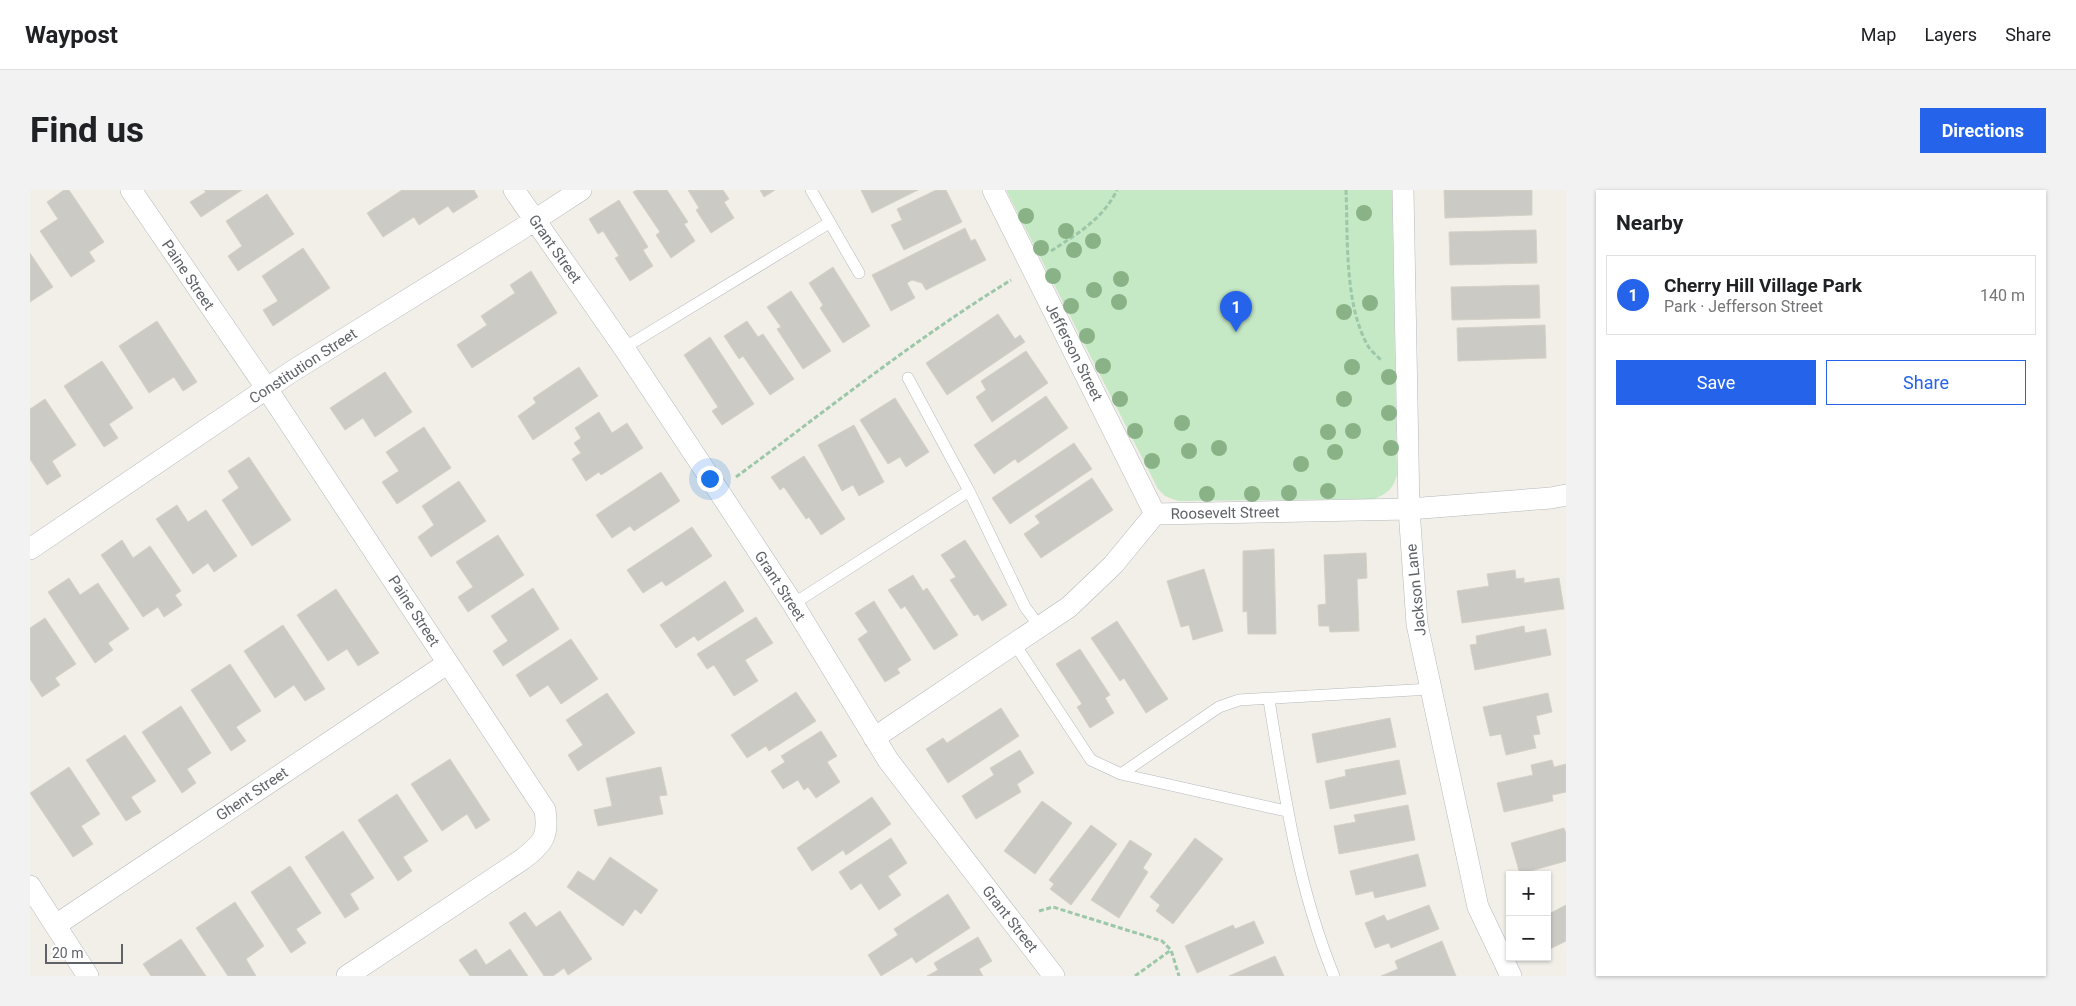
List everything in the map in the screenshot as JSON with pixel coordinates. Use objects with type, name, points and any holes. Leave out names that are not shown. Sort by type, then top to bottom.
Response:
[{"type":"street","name":"Paine Street","points":[[131,190],[267,389],[545,810],[547,827],[538,846],[523,859],[347,976]]},
{"type":"street","name":"Grant Street","points":[[514,190],[624,348],[793,604],[888,760],[1054,976]]},
{"type":"street","name":"Constitution Street","points":[[30,549],[291,372],[515,234],[581,190]]},
{"type":"street","name":"Jefferson Street","points":[[993,190],[1155,514]]},
{"type":"street","name":"Jackson Lane","points":[[1403,190],[1409,509],[1417,624],[1478,907],[1511,976]]},
{"type":"street","name":"Roosevelt Street","points":[[874,738],[1069,606],[1113,565],[1155,514],[1409,509],[1551,498],[1566,495]]},
{"type":"street","name":"Ghent Street","points":[[56,925],[448,663]]},
{"type":"street","points":[[30,886],[88,976]]},
{"type":"lane","points":[[811,190],[858,273]]},
{"type":"lane","points":[[624,348],[829,223]]},
{"type":"lane","points":[[908,378],[969,491],[1026,607],[1039,626]]},
{"type":"lane","points":[[793,604],[969,491]]},
{"type":"lane","points":[[1014,643],[1091,760],[1121,774],[1286,811]]},
{"type":"lane","points":[[1121,774],[1219,706],[1239,700],[1269,700],[1431,689]]},
{"type":"lane","points":[[1269,700],[1286,811],[1319,939],[1334,976]]},
{"type":"path","points":[[718,490],[979,300],[1088,227],[1112,200],[1117,190]]},
{"type":"path","points":[[1346,190],[1351,281],[1357,315],[1369,348],[1381,360]]},
{"type":"path","points":[[1039,912],[1053,907],[1162,941],[1170,950],[1179,976]]},
{"type":"path","points":[[1135,976],[1170,950]]},
{"type":"green space","points":[[1006,190],[1392,190],[1397,474],[1392,487],[1383,495],[1374,499],[1178,501],[1165,496],[1158,489]]},
{"type":"building","points":[[64,190],[69,190],[104,242],[89,252],[95,261],[71,277],[40,231],[58,219],[47,202]]},
{"type":"building","points":[[204,190],[242,190],[201,217],[190,202],[206,192]]},
{"type":"building","points":[[402,190],[474,190],[478,197],[453,213],[448,206],[419,225],[414,217],[383,237],[367,213]]},
{"type":"building","points":[[637,190],[667,190],[688,222],[684,224],[695,241],[671,258],[656,235],[660,232],[633,192]]},
{"type":"building","points":[[688,190],[723,190],[729,199],[724,202],[734,218],[711,233],[696,210],[699,208]]},
{"type":"building","points":[[760,190],[775,190],[764,197]]},
{"type":"building","points":[[861,190],[918,190],[872,213]]},
{"type":"building","points":[[936,190],[946,190],[962,222],[904,250],[891,225],[902,220],[897,209]]},
{"type":"building","points":[[1444,190],[1532,190],[1532,215],[1445,218]]},
{"type":"building","points":[[267,194],[294,234],[238,271],[228,256],[242,246],[226,221]]},
{"type":"building","points":[[619,200],[648,247],[643,250],[653,266],[630,281],[615,258],[619,256],[603,231],[598,234],[589,219]]},
{"type":"building","points":[[965,228],[971,241],[975,239],[986,260],[926,290],[922,283],[912,280],[907,283],[915,298],[891,311],[872,275]]},
{"type":"building","points":[[1536,230],[1537,263],[1450,265],[1449,232]]},
{"type":"building","points":[[303,248],[330,288],[273,326],[263,310],[278,301],[262,276]]},
{"type":"building","points":[[30,253],[53,287],[30,302]]},
{"type":"building","points":[[833,267],[870,326],[843,343],[820,308],[823,305],[809,283]]},
{"type":"building","points":[[531,271],[557,313],[472,368],[457,345],[487,325],[481,316],[515,293],[510,285]]},
{"type":"building","points":[[1539,285],[1540,318],[1452,320],[1451,287]]},
{"type":"building","points":[[791,291],[831,351],[803,369],[777,329],[781,327],[767,307]]},
{"type":"building","points":[[998,314],[1015,339],[1020,335],[1025,342],[947,395],[926,363]]},
{"type":"building","points":[[157,321],[197,382],[183,391],[174,377],[149,393],[119,346]]},
{"type":"building","points":[[747,321],[758,337],[763,334],[794,379],[770,395],[743,356],[739,359],[724,336]]},
{"type":"building","points":[[1545,325],[1546,358],[1458,361],[1457,328]]},
{"type":"building","points":[[710,337],[754,404],[722,425],[712,411],[718,407],[684,355]]},
{"type":"building","points":[[1026,351],[1048,383],[992,422],[976,397],[986,390],[981,381]]},
{"type":"building","points":[[102,361],[133,408],[109,424],[118,438],[104,447],[64,386]]},
{"type":"building","points":[[579,367],[598,396],[533,440],[518,416],[536,403],[533,398]]},
{"type":"building","points":[[385,372],[412,412],[375,437],[363,418],[345,430],[330,408]]},
{"type":"building","points":[[1046,396],[1068,428],[1018,463],[1015,459],[994,474],[974,445]]},
{"type":"building","points":[[895,398],[929,452],[906,467],[900,457],[888,464],[860,420]]},
{"type":"building","points":[[45,399],[76,445],[52,461],[61,476],[47,485],[30,459],[30,409]]},
{"type":"building","points":[[599,412],[612,433],[627,423],[643,448],[601,475],[599,472],[586,481],[572,459],[581,453],[574,443],[581,438],[575,428]]},
{"type":"building","points":[[854,425],[884,482],[859,496],[853,485],[842,491],[818,445]]},
{"type":"building","points":[[424,427],[451,468],[397,504],[382,482],[399,471],[386,452]]},
{"type":"building","points":[[1074,443],[1092,469],[1010,524],[992,498]]},
{"type":"building","points":[[804,456],[845,519],[821,535],[809,517],[806,519],[784,487],[780,490],[771,477]]},
{"type":"building","points":[[249,457],[291,520],[252,546],[222,500],[239,488],[228,471]]},
{"type":"building","points":[[661,472],[680,501],[634,531],[630,526],[612,538],[596,515]]},
{"type":"building","points":[[1092,478],[1113,510],[1041,558],[1024,534],[1040,523],[1035,516]]},
{"type":"building","points":[[459,481],[486,521],[431,557],[418,537],[434,525],[422,506]]},
{"type":"building","points":[[177,505],[188,522],[206,510],[237,556],[214,572],[208,563],[193,574],[156,519]]},
{"type":"building","points":[[692,527],[712,556],[666,586],[662,581],[643,593],[627,570]]},
{"type":"building","points":[[498,535],[524,575],[468,612],[458,597],[473,587],[456,562]]},
{"type":"building","points":[[122,540],[133,558],[150,546],[181,591],[175,595],[182,605],[164,617],[158,607],[143,617],[101,555]]},
{"type":"building","points":[[965,540],[1007,605],[982,621],[978,614],[974,616],[950,580],[956,577],[941,555]]},
{"type":"building","points":[[1274,549],[1276,634],[1248,634],[1247,611],[1243,612],[1243,551]]},
{"type":"building","points":[[1366,553],[1367,578],[1357,579],[1359,631],[1330,632],[1329,626],[1319,626],[1318,605],[1326,604],[1324,555]]},
{"type":"building","points":[[1204,569],[1223,631],[1193,640],[1189,625],[1181,627],[1167,581]]},
{"type":"building","points":[[1515,570],[1516,579],[1524,578],[1524,583],[1559,578],[1564,609],[1462,623],[1457,591],[1489,586],[1487,574]]},
{"type":"building","points":[[913,575],[923,591],[927,588],[958,635],[934,650],[905,606],[901,609],[888,590]]},
{"type":"building","points":[[69,578],[80,595],[98,583],[129,629],[108,643],[113,650],[95,663],[48,592]]},
{"type":"building","points":[[725,581],[744,611],[698,641],[694,636],[676,648],[660,625]]},
{"type":"building","points":[[533,588],[559,629],[503,666],[493,651],[508,641],[491,616]]},
{"type":"building","points":[[336,589],[379,653],[358,666],[347,649],[328,661],[297,615]]},
{"type":"building","points":[[874,601],[911,660],[897,669],[900,673],[885,682],[858,639],[868,632],[855,613]]},
{"type":"building","points":[[756,617],[773,643],[745,660],[758,681],[734,696],[714,665],[707,669],[697,654]]},
{"type":"building","points":[[45,618],[76,664],[55,678],[60,685],[42,697],[30,679],[30,628]]},
{"type":"building","points":[[1117,621],[1168,699],[1146,713],[1124,678],[1120,681],[1091,638]]},
{"type":"building","points":[[283,625],[325,689],[305,701],[294,685],[275,698],[244,651]]},
{"type":"building","points":[[1524,626],[1525,633],[1546,629],[1551,655],[1475,670],[1470,645],[1477,644],[1476,636]]},
{"type":"building","points":[[571,639],[598,679],[561,704],[548,685],[530,697],[516,675]]},
{"type":"building","points":[[1080,649],[1110,695],[1105,698],[1114,713],[1090,728],[1077,707],[1082,704],[1056,664]]},
{"type":"building","points":[[230,664],[261,711],[236,727],[246,741],[231,751],[191,690]]},
{"type":"building","points":[[796,692],[816,721],[769,751],[766,746],[747,758],[731,735]]},
{"type":"building","points":[[607,693],[635,733],[578,771],[568,755],[583,745],[566,720]]},
{"type":"building","points":[[1548,693],[1552,712],[1536,716],[1540,734],[1533,735],[1536,748],[1506,755],[1501,734],[1490,736],[1483,707]]},
{"type":"building","points":[[181,706],[211,753],[187,769],[196,783],[182,793],[142,732]]},
{"type":"building","points":[[1001,708],[1019,736],[948,783],[926,749],[943,738],[947,743]]},
{"type":"building","points":[[1390,718],[1396,747],[1317,763],[1312,734]]},
{"type":"building","points":[[821,731],[837,756],[827,762],[840,782],[816,798],[808,787],[804,790],[798,780],[783,789],[771,771],[785,762],[781,756]]},
{"type":"building","points":[[125,735],[156,781],[131,797],[141,812],[126,821],[86,760]]},
{"type":"building","points":[[1020,750],[1034,773],[1017,784],[1021,792],[976,819],[962,796],[994,775],[990,768]]},
{"type":"building","points":[[450,759],[490,820],[476,829],[467,814],[442,831],[411,784]]},
{"type":"building","points":[[1399,760],[1406,794],[1330,809],[1325,781],[1346,776],[1345,770]]},
{"type":"building","points":[[1552,760],[1554,767],[1566,764],[1566,792],[1552,795],[1553,801],[1504,812],[1497,783],[1533,775],[1531,765]]},
{"type":"building","points":[[69,767],[100,814],[81,826],[93,844],[73,857],[30,793]]},
{"type":"building","points":[[661,767],[667,795],[659,796],[663,814],[598,826],[594,810],[612,806],[606,778]]},
{"type":"building","points":[[397,794],[428,841],[403,857],[412,871],[398,881],[358,820]]},
{"type":"building","points":[[872,797],[891,824],[846,855],[843,850],[812,871],[797,848]]},
{"type":"building","points":[[1042,801],[1072,823],[1035,874],[1004,851]]},
{"type":"building","points":[[1408,805],[1415,840],[1339,854],[1334,826],[1356,822],[1354,815]]},
{"type":"building","points":[[1091,825],[1117,844],[1071,905],[1050,889],[1054,884],[1049,880]]},
{"type":"building","points":[[1564,828],[1566,833],[1566,861],[1531,871],[1519,871],[1511,843]]},
{"type":"building","points":[[343,831],[374,878],[350,894],[359,909],[345,918],[305,857]]},
{"type":"building","points":[[891,838],[907,863],[888,876],[901,895],[879,910],[861,883],[851,890],[839,872]]},
{"type":"building","points":[[1195,838],[1223,859],[1173,924],[1156,911],[1160,905],[1150,897]]},
{"type":"building","points":[[1130,840],[1152,854],[1143,868],[1148,872],[1119,918],[1091,900]]},
{"type":"building","points":[[1418,854],[1426,886],[1375,898],[1373,891],[1356,895],[1350,871]]},
{"type":"building","points":[[610,857],[658,890],[641,914],[635,909],[623,926],[567,887],[578,871],[594,881]]},
{"type":"building","points":[[290,866],[321,913],[296,929],[306,943],[291,953],[251,892]]},
{"type":"building","points":[[948,894],[970,928],[916,963],[912,957],[881,976],[868,955],[898,935],[894,929]]},
{"type":"building","points":[[235,902],[264,946],[246,959],[256,976],[228,976],[196,928]]},
{"type":"building","points":[[1429,905],[1439,929],[1391,948],[1389,943],[1375,948],[1365,923],[1384,915],[1387,921]]},
{"type":"building","points":[[1566,905],[1566,941],[1551,948],[1551,916],[1551,913]]},
{"type":"building","points":[[560,911],[592,959],[568,975],[564,968],[553,976],[544,976],[509,923],[525,912],[536,927]]},
{"type":"building","points":[[1254,921],[1264,943],[1197,973],[1185,946],[1233,925],[1235,929]]},
{"type":"building","points":[[978,937],[992,961],[979,969],[983,976],[927,976],[938,970],[934,963]]},
{"type":"building","points":[[181,939],[206,976],[151,976],[143,964]]},
{"type":"building","points":[[1442,941],[1456,976],[1381,976],[1398,969],[1395,961]]},
{"type":"building","points":[[476,949],[486,965],[510,949],[528,976],[470,976],[459,960]]},
{"type":"building","points":[[1275,956],[1284,976],[1229,976]]},
{"type":"place","name":"Cherry Hill Village Park","points":[[1236,332]]}]
